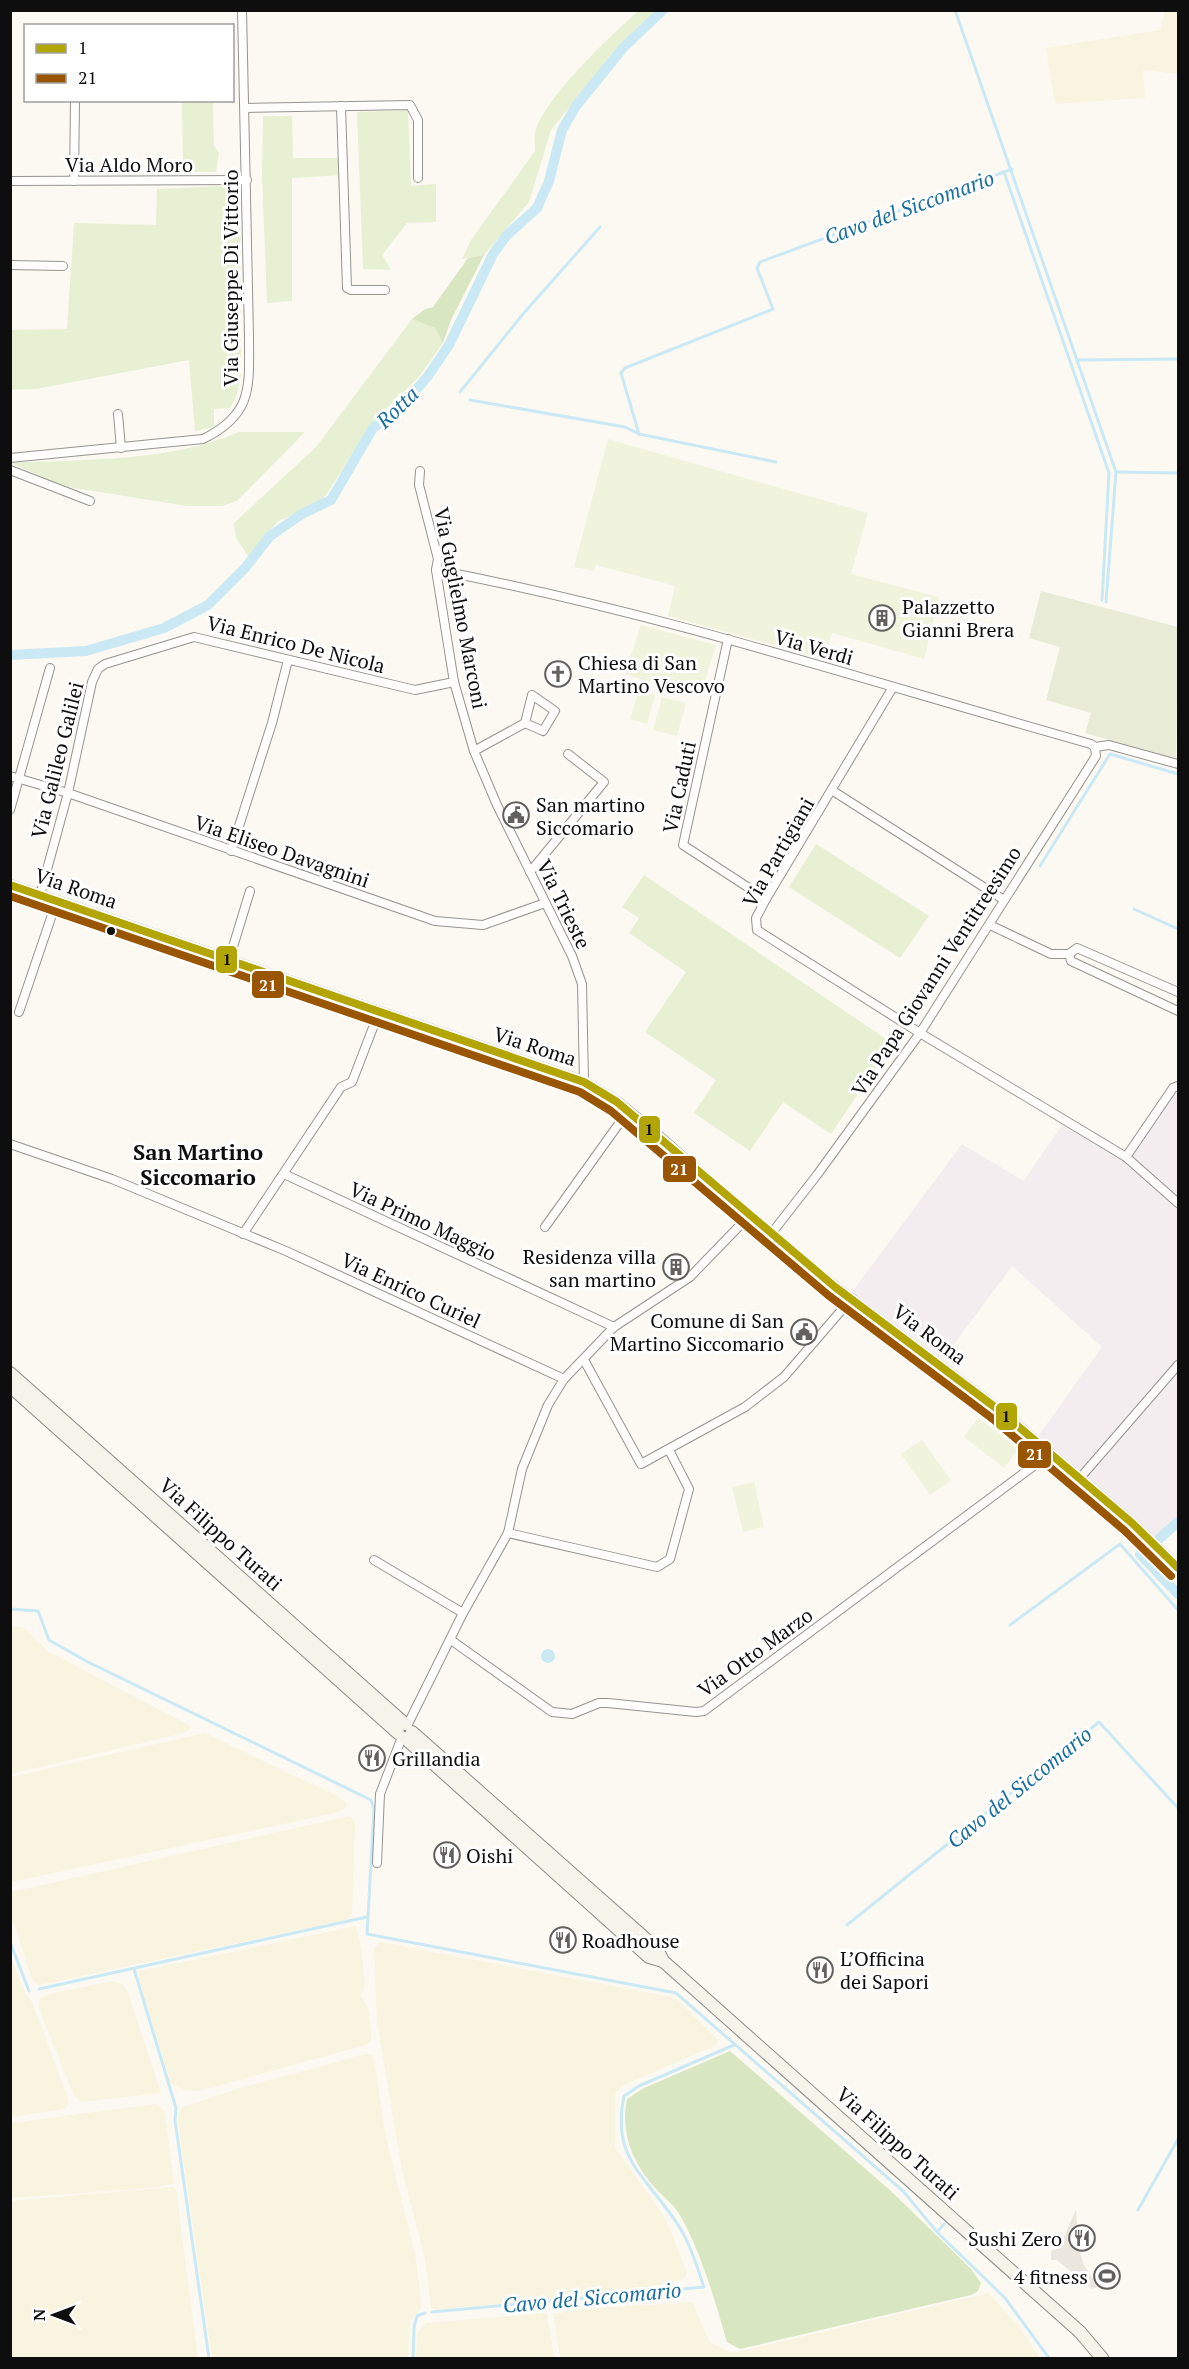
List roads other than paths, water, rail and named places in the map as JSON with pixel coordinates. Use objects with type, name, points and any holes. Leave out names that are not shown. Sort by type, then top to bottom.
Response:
[{"type":"main road","name":"Via Filippo Turati","points":[[10,1373],[405,1731],[649,1957],[663,1961],[1080,2332],[1102,2358]]},
{"type":"main road","name":"Via Filippo Turati","points":[[10,1386],[405,1731]]},
{"type":"street","name":"Via Giuseppe Di Vittorio","points":[[10,458],[203,439],[225,429],[243,405],[249,388],[247,180],[242,10]]},
{"type":"street","points":[[74,181],[75,102]]},
{"type":"street","points":[[245,108],[410,105],[418,120],[418,178]]},
{"type":"street","points":[[341,106],[347,288],[385,290]]},
{"type":"street","name":"Via Aldo Moro","points":[[10,181],[247,180]]},
{"type":"street","points":[[10,265],[63,266]]},
{"type":"street","points":[[118,414],[122,448]]},
{"type":"street","points":[[10,470],[90,501]]},
{"type":"street","name":"Via Guglielmo Marconi","points":[[420,471],[419,485],[438,559],[436,570],[454,682],[474,751]]},
{"type":"street","name":"Via Verdi","points":[[436,570],[570,597],[728,639],[1095,747],[1109,745],[1179,764]]},
{"type":"street","name":"Via Enrico De Nicola","points":[[98,669],[145,650],[194,637],[415,690],[454,682]]},
{"type":"street","name":"Via Caduti","points":[[728,639],[683,845],[766,899]]},
{"type":"street","points":[[231,851],[272,723],[288,660]]},
{"type":"street","points":[[10,810],[15,777],[50,668]]},
{"type":"street","name":"Via Galileo Galilei","points":[[40,895],[68,793],[92,682],[98,669]]},
{"type":"street","name":"Via Partigiani","points":[[893,687],[756,918],[757,930],[920,1033]]},
{"type":"street","points":[[474,751],[525,723]]},
{"type":"street","name":"Via Papa Giovanni Ventitreesimo","points":[[771,1234],[817,1175],[920,1033],[1096,756],[1095,747]]},
{"type":"street","name":"Via Trieste","points":[[474,751],[544,903],[572,956],[582,984],[584,1082]]},
{"type":"street","points":[[530,872],[604,782],[568,754]]},
{"type":"street","name":"Via Eliseo Davagnini","points":[[15,777],[68,793],[435,921],[483,925],[544,903]]},
{"type":"street","points":[[833,791],[1004,900]]},
{"type":"street","name":"Via Roma","points":[[10,885],[584,1082],[628,1111],[748,1216],[1000,1411],[1080,1478],[1179,1568]]},
{"type":"street","points":[[229,960],[250,891]]},
{"type":"street","points":[[19,1012],[57,900]]},
{"type":"street","points":[[990,925],[1051,954],[1069,954],[1077,948],[1179,992]]},
{"type":"street","points":[[1069,954],[1071,961],[1179,1011]]},
{"type":"street","points":[[243,1234],[341,1087],[352,1082],[379,1012]]},
{"type":"street","points":[[920,1033],[1126,1157],[1179,1203]]},
{"type":"street","points":[[1126,1157],[1173,1088],[1179,1086]]},
{"type":"street","points":[[545,1227],[628,1111]]},
{"type":"street","name":"Via Enrico Curiel","points":[[10,1144],[112,1179],[243,1234],[363,1286],[564,1379]]},
{"type":"street","name":"Via Primo Maggio","points":[[284,1174],[614,1327]]},
{"type":"street","points":[[377,1863],[380,1794],[405,1731],[463,1613],[508,1533],[522,1469],[548,1405],[564,1379],[614,1327],[690,1277],[748,1216]]},
{"type":"street","points":[[584,1360],[641,1464],[745,1407],[784,1377],[852,1298]]},
{"type":"street","points":[[1080,1478],[1179,1365]]},
{"type":"street","points":[[508,1533],[657,1567],[665,1564],[670,1559],[689,1489],[669,1450]]},
{"type":"street","name":"Via Otto Marzo","points":[[450,1640],[552,1712],[572,1714],[599,1703],[704,1711],[1051,1453]]},
{"type":"street","points":[[374,1560],[463,1613]]},
{"type":"water","points":[[548,1649],[553,1651],[555,1656],[553,1661],[548,1663],[543,1661],[541,1656],[543,1651]]},
{"type":"waterway","name":"Rotta","points":[[10,655],[86,651],[164,628],[208,605],[245,568],[270,536],[302,514],[331,500],[373,428],[402,406],[428,376],[449,345],[493,254],[507,235],[537,208],[549,181],[562,130],[576,106],[623,48],[663,10]]},
{"type":"waterway","name":"Cavo del Siccomario","points":[[955,10],[1116,472],[1106,602]]},
{"type":"waterway","name":"Cavo del Siccomario","points":[[639,434],[621,373],[625,368],[773,309],[757,268],[760,262],[1012,169]]},
{"type":"waterway","name":"Cavo del Siccomario","points":[[1004,172],[1109,473],[1102,600]]},
{"type":"waterway","name":"Cavo del Siccomario","points":[[460,392],[523,314],[600,227]]},
{"type":"waterway","name":"Cavo del Siccomario","points":[[1079,360],[1178,359]]},
{"type":"waterway","name":"Cavo del Siccomario","points":[[470,400],[625,427],[639,434],[776,462]]},
{"type":"waterway","name":"Cavo del Siccomario","points":[[1116,472],[1178,473]]},
{"type":"waterway","points":[[1040,866],[1110,754],[1178,774]]},
{"type":"waterway","name":"Cavo del Siccomario","points":[[1134,909],[1178,929]]},
{"type":"waterway","points":[[1159,1539],[1178,1522]]},
{"type":"waterway","name":"Cavo del Siccomario","points":[[1010,1625],[1120,1544],[1178,1610]]},
{"type":"waterway","points":[[1143,1549],[1140,1554],[1178,1594]]},
{"type":"waterway","name":"Cavo del Siccomario","points":[[10,1609],[38,1611],[49,1640],[88,1662],[371,1800],[374,1809],[367,1934],[676,1993],[903,2191],[937,2232],[1005,2298],[1049,2358]]},
{"type":"waterway","name":"Cavo del Siccomario","points":[[847,1925],[1099,1722],[1178,1808]]},
{"type":"waterway","points":[[39,1989],[367,1917]]},
{"type":"waterway","points":[[10,1942],[29,1991]]},
{"type":"waterway","points":[[134,1969],[176,2108],[175,2120],[209,2358]]},
{"type":"waterway","name":"Cavo del Siccomario","points":[[432,2312],[704,2287],[684,2235],[633,2164],[626,2150],[621,2117],[624,2096],[639,2086],[734,2045]]},
{"type":"waterway","name":"Cavo del Siccomario","points":[[1138,2210],[1178,2139]]},
{"type":"waterway","name":"Cavo del Siccomario","points":[[937,2232],[944,2224]]},
{"type":"waterway","points":[[413,2358],[414,2327],[417,2316],[425,2313]]},
{"type":"place","name":"Palazzetto Gianni Brera","points":[[882,618]]},
{"type":"place","name":"Chiesa di San Martino Vescovo","points":[[558,674]]},
{"type":"place","name":"San martino Siccomario","points":[[516,815]]},
{"type":"place","name":"Residenza villa san martino","points":[[676,1267]]},
{"type":"place","name":"Comune di San Martino Siccomario","points":[[804,1332]]},
{"type":"place","name":"Grillandia","points":[[372,1758]]},
{"type":"place","name":"Oishi","points":[[447,1855]]},
{"type":"place","name":"Roadhouse","points":[[563,1940]]},
{"type":"place","name":"L’Officina dei Sapori","points":[[820,1970]]},
{"type":"place","name":"Sushi Zero","points":[[1082,2238]]},
{"type":"place","name":"4 fitness","points":[[1107,2276]]},
{"type":"district","name":"San Martino Siccomario","points":[[198,1164]]}]
